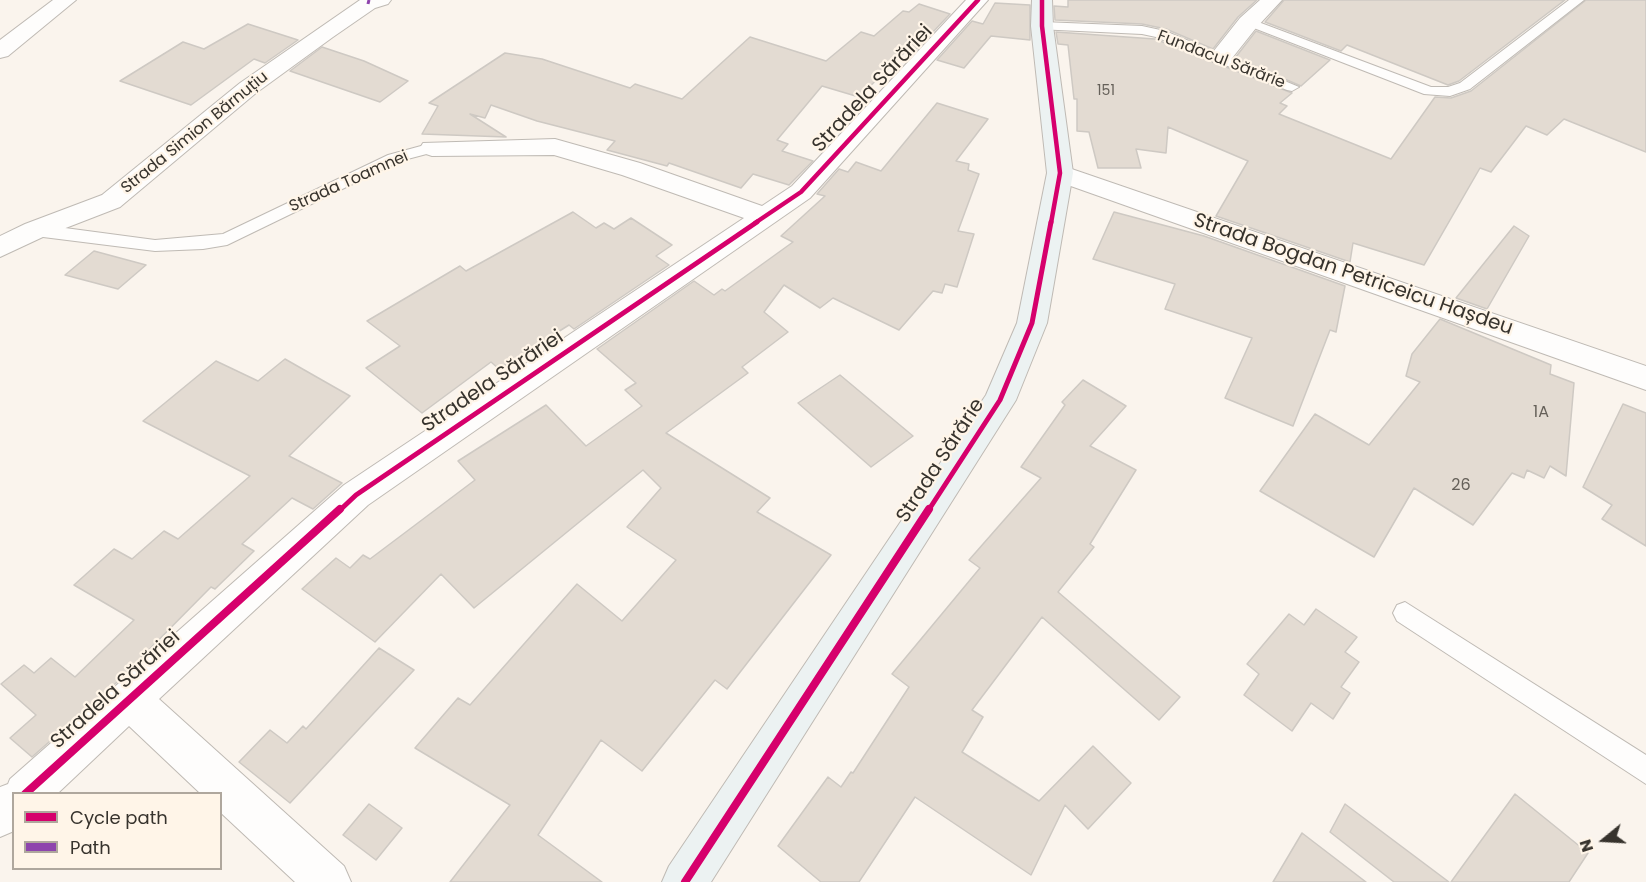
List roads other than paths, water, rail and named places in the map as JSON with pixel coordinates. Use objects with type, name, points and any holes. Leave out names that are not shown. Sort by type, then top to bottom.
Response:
[{"type":"street","points":[[0,51],[66,0]]},
{"type":"street","name":"Strada Simion Bărnuțiu","points":[[0,248],[35,230],[111,201],[248,88],[325,32],[368,4],[381,0]]},
{"type":"street","name":"Stradela Sărăriei","points":[[27,792],[131,701],[356,495],[801,192],[978,0]]},
{"type":"street","points":[[1221,57],[1248,23],[1272,0]]},
{"type":"street","name":"Strada Sărărie","points":[[685,882],[1000,400],[1032,322],[1060,173],[1042,13]]},
{"type":"street","name":"Strada Toamnei","points":[[432,148],[555,147],[632,170],[767,217]]},
{"type":"street","name":"Strada Bogdan Petriceicu Hașdeu","points":[[1060,173],[1646,378]]},
{"type":"street","points":[[0,222],[35,230]]},
{"type":"street","points":[[131,701],[328,882]]},
{"type":"street","points":[[0,815],[12,805]]},
{"type":"lane","points":[[1248,23],[1429,91],[1450,92],[1465,86],[1577,0]]},
{"type":"lane","name":"Fundacul Sărărie","points":[[1042,13],[1142,30],[1181,41],[1292,87]]},
{"type":"lane","name":"Strada Toamnei","points":[[35,230],[121,243],[166,246],[202,245],[227,239],[394,158],[432,148]]},
{"type":"lane","points":[[1405,612],[1646,771]]}]
